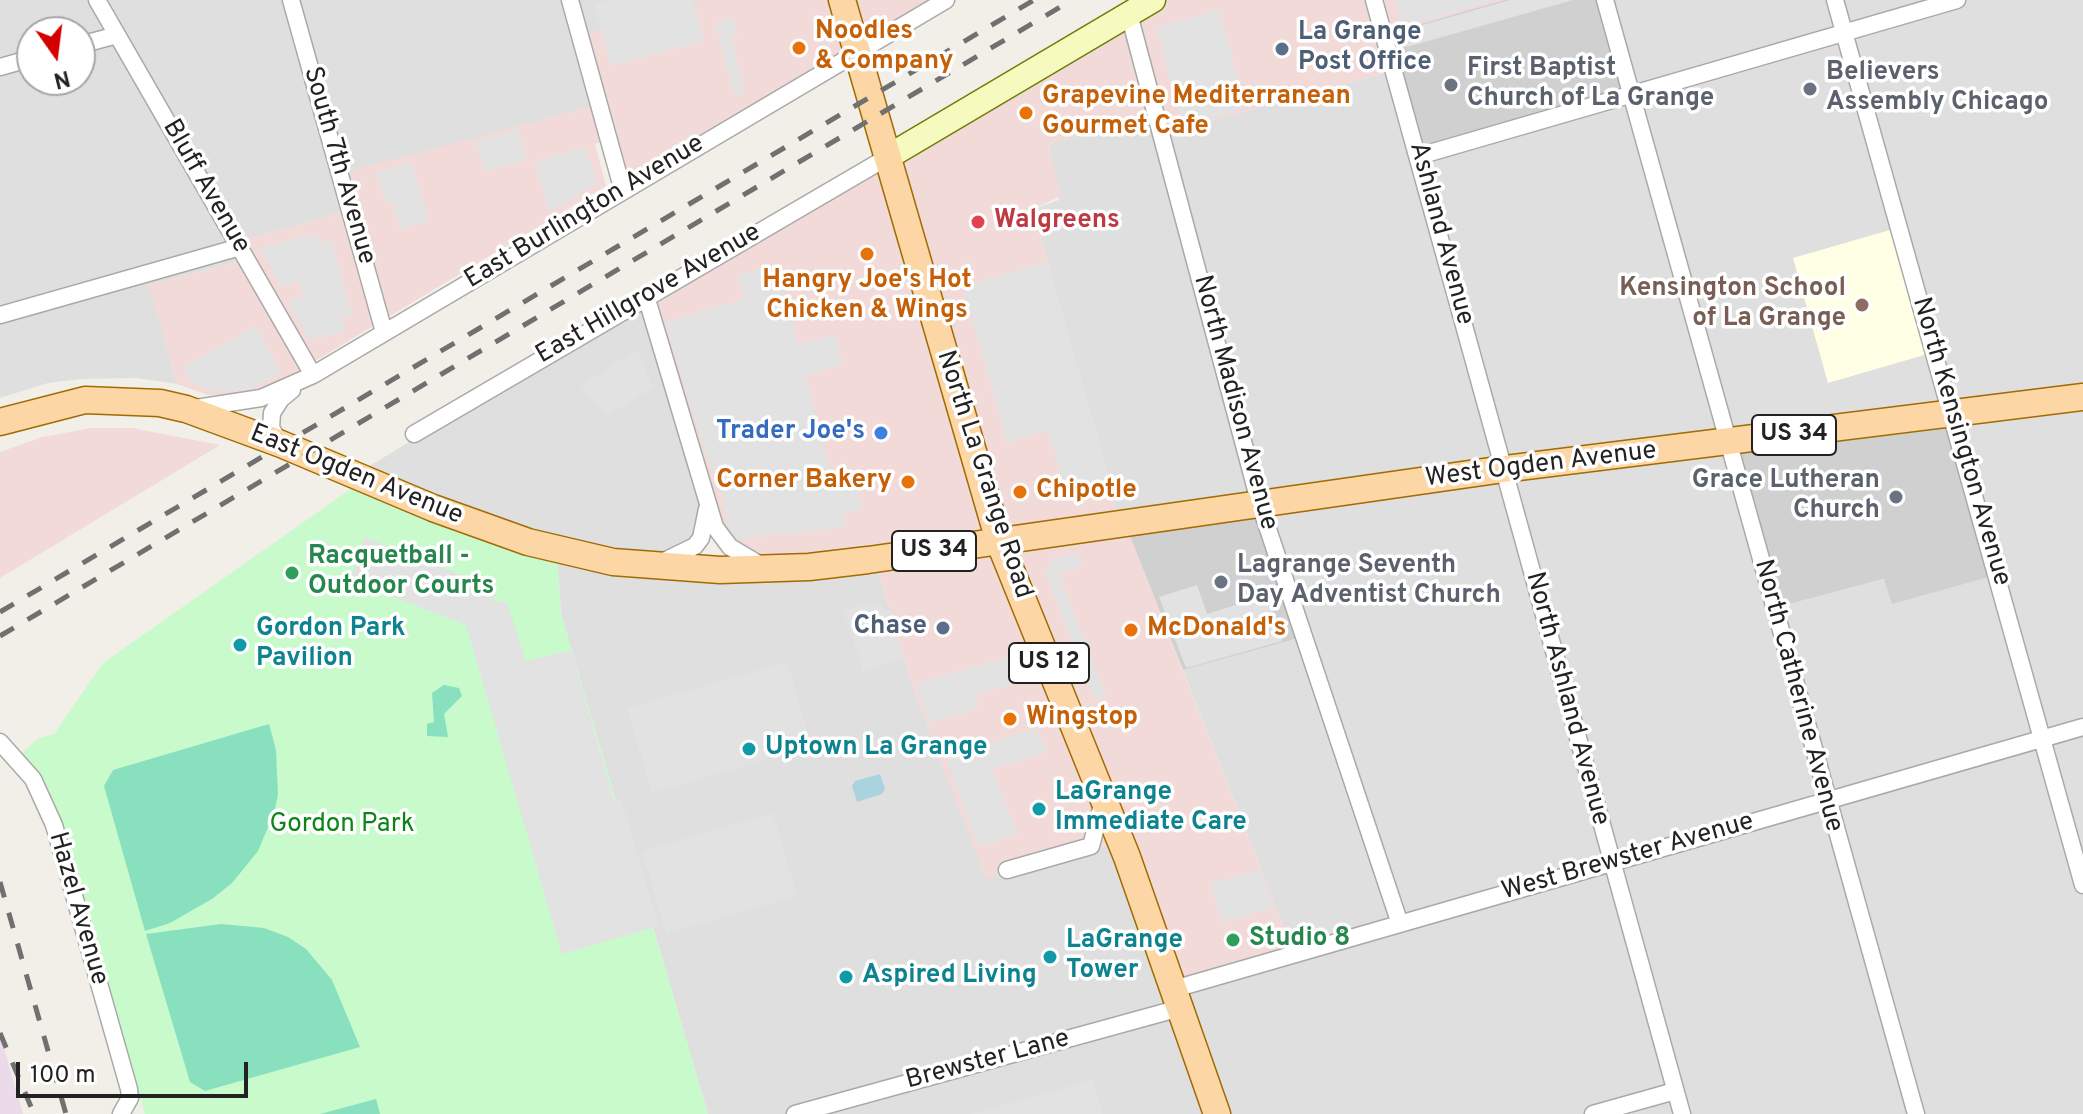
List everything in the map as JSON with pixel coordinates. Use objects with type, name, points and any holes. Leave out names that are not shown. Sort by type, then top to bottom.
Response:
[{"type":"main road","name":"US 12","points":[[842,0],[886,158]]},
{"type":"main road","name":"North La Grange Road","points":[[886,158],[999,541],[1101,792]]},
{"type":"main road","name":"West Ogden Avenue","points":[[999,541],[1504,469],[2083,397]]},
{"type":"main road","name":"East Ogden Avenue","points":[[0,422],[85,400],[134,400],[186,409],[513,537],[582,557],[652,566],[809,567],[999,541]]},
{"type":"main road","name":"US 12","points":[[1101,792],[1127,857],[1217,1114]]},
{"type":"street","name":"Bluff Avenue","points":[[97,0],[313,375]]},
{"type":"street","name":"South 7th Avenue","points":[[291,0],[384,332]]},
{"type":"street","points":[[570,0],[623,191]]},
{"type":"street","name":"East Burlington Avenue","points":[[281,444],[271,428],[272,413],[281,399],[313,375],[946,0]]},
{"type":"street","points":[[886,158],[1153,0]]},
{"type":"street","name":"Ashland Avenue","points":[[1374,0],[1504,469]]},
{"type":"street","name":"North Catherine Avenue","points":[[1605,0],[1826,801],[1916,1114]]},
{"type":"street","name":"North Kensington Avenue","points":[[1835,0],[2083,885]]},
{"type":"street","points":[[1419,156],[1957,0]]},
{"type":"street","name":"North Madison Avenue","points":[[1129,14],[1260,505],[1400,924]]},
{"type":"street","points":[[96,41],[117,35]]},
{"type":"street","name":"East Hillgrove Avenue","points":[[414,434],[886,158]]},
{"type":"street","points":[[0,315],[240,247]]},
{"type":"street","points":[[646,296],[707,507],[727,545],[767,569]]},
{"type":"street","name":"East Burlington Avenue","points":[[186,409],[261,398],[313,375]]},
{"type":"street","name":"North Ashland Avenue","points":[[1504,469],[1682,1114]]},
{"type":"street","points":[[652,566],[695,546],[701,538],[707,507]]},
{"type":"street","name":"West Brewster Avenue","points":[[1177,998],[1400,924],[2083,727]]},
{"type":"street","name":"Hazel Avenue","points":[[0,742],[33,779],[49,813],[129,1089],[130,1098],[121,1114]]},
{"type":"street","points":[[1007,870],[1091,846],[1101,792]]},
{"type":"street","name":"Brewster Lane","points":[[795,1114],[1177,998]]},
{"type":"street","points":[[1593,1114],[1675,1091]]},
{"type":"shaded area","points":[[0,0],[703,0],[601,104],[349,172],[359,208],[248,239],[233,263],[150,285],[177,384],[137,378],[48,383],[0,398]]},
{"type":"shaded area","points":[[613,0],[693,0],[704,41],[611,66],[595,5]]},
{"type":"shaded area","points":[[703,0],[836,0],[850,50],[625,185],[582,35]]},
{"type":"shaded area","points":[[849,0],[937,0],[861,45]]},
{"type":"shaded area","points":[[1162,0],[1370,0],[1390,71],[1164,134],[1133,17]]},
{"type":"shaded area","points":[[1384,0],[1504,0],[1393,32]]},
{"type":"shaded area","points":[[1395,0],[1496,0],[1402,27]]},
{"type":"shaded area","points":[[1504,0],[1597,0],[1625,93],[1421,152],[1386,34]]},
{"type":"shaded area","points":[[1510,0],[1573,0],[1407,47],[1402,31]]},
{"type":"shaded area","points":[[1597,0],[2083,0],[2083,385],[1262,501],[1164,134],[1390,71],[1625,92]]},
{"type":"shaded area","points":[[1219,10],[1246,108],[1183,126],[1156,27]]},
{"type":"shaded area","points":[[733,18],[737,34],[731,37],[745,91],[735,98],[715,23]]},
{"type":"shaded area","points":[[1127,27],[1151,115],[1049,144],[1061,196],[1033,209],[1119,520],[1000,534],[891,160]]},
{"type":"shaded area","points":[[597,105],[607,140],[595,144],[606,186],[265,391],[236,396],[208,395],[177,384],[149,285],[233,263],[248,239],[359,208],[349,171]]},
{"type":"shaded area","points":[[1151,115],[1256,502],[1119,520],[1033,209],[1059,200],[1049,144]]},
{"type":"shaded area","points":[[518,129],[526,160],[485,172],[476,141]]},
{"type":"shaded area","points":[[586,147],[596,184],[549,212],[535,161]]},
{"type":"shaded area","points":[[412,162],[429,221],[400,229],[392,201],[385,203],[377,172]]},
{"type":"shaded area","points":[[884,162],[992,535],[763,565],[715,527],[648,299]]},
{"type":"shaded area","name":"Kensington School of La Grange","points":[[1897,228],[1931,353],[1828,383],[1793,258]]},
{"type":"shaded area","points":[[317,233],[319,242],[332,241],[352,315],[341,318],[345,331],[309,340],[288,301],[303,297],[299,282],[281,287],[261,248]]},
{"type":"shaded area","points":[[1048,262],[1113,489],[1069,502],[1048,430],[1007,442],[963,286]]},
{"type":"shaded area","points":[[778,265],[798,344],[835,335],[843,364],[805,375],[833,479],[854,474],[863,509],[843,514],[847,527],[729,540],[723,496],[706,454],[665,322],[744,299],[738,275]]},
{"type":"shaded area","points":[[645,299],[706,506],[700,535],[653,563],[876,564],[911,682],[986,878],[1112,844],[1215,1114],[708,1114],[561,614],[557,553],[358,473]]},
{"type":"shaded area","points":[[255,326],[281,372],[249,390],[216,392],[192,383],[182,368]]},
{"type":"shaded area","points":[[637,349],[653,388],[607,415],[580,386]]},
{"type":"shaded area","points":[[2083,402],[2083,1114],[1221,1114],[1176,984],[1293,951],[1183,670],[1301,637],[1258,508],[1726,447],[1771,609],[1885,579],[1892,603],[1949,421]]},
{"type":"shaded area","points":[[1949,421],[1992,576],[1892,604],[1884,579],[1778,607],[1734,446]]},
{"type":"shaded area","points":[[92,428],[132,428],[220,445],[0,578],[0,452],[42,437]]},
{"type":"shaded area","points":[[1258,508],[1302,637],[1183,670],[1126,526]]},
{"type":"shaded area","points":[[1126,526],[1293,951],[1176,984],[1005,543]]},
{"type":"shaded area","points":[[365,537],[497,589],[493,601],[507,602],[526,661],[571,650],[614,800],[621,798],[659,926],[562,954],[466,625],[350,580]]},
{"type":"shaded area","points":[[996,546],[1112,844],[986,879],[911,682],[876,564]]},
{"type":"shaded area","points":[[1078,555],[1082,567],[1062,572],[1062,583],[1106,696],[1095,699],[1046,574],[1051,559]]},
{"type":"shaded area","points":[[1197,585],[1207,614],[1267,595],[1282,641],[1186,668],[1159,597]]},
{"type":"shaded area","points":[[874,602],[890,611],[904,659],[863,671],[844,611]]},
{"type":"shaded area","points":[[1008,657],[1019,683],[975,695],[978,709],[929,722],[916,683]]},
{"type":"shaded area","points":[[787,662],[812,747],[652,793],[627,708]]},
{"type":"shaded area","points":[[1036,729],[1047,752],[992,769],[1018,834],[978,847],[945,755]]},
{"type":"shaded area","points":[[773,813],[797,896],[666,934],[642,851]]},
{"type":"shaded area","points":[[1260,870],[1274,908],[1222,922],[1210,883]]},
{"type":"shaded area","points":[[0,1034],[23,1114],[0,1114]]},
{"type":"shaded area","points":[[1093,1080],[1103,1114],[970,1114]]},
{"type":"green space","name":"Gordon Park","points":[[362,481],[557,553],[561,614],[708,1114],[145,1114],[63,828],[50,792],[22,753],[37,739],[54,734],[103,663]]},
{"type":"green space","points":[[444,685],[459,688],[462,696],[444,714],[448,737],[427,736],[427,724],[434,722],[432,693]]},
{"type":"green space","points":[[269,724],[276,750],[278,795],[258,851],[232,883],[212,899],[170,923],[145,931],[104,786],[113,770]]},
{"type":"green space","points":[[221,924],[264,928],[288,937],[306,949],[332,980],[360,1047],[205,1091],[190,1082],[146,934]]},
{"type":"green space","points":[[376,1099],[380,1114],[320,1114]]},
{"type":"water","points":[[880,774],[885,789],[882,794],[857,802],[852,786],[855,781]]},
{"type":"railway","points":[[0,612],[1034,0]]},
{"type":"railway","points":[[0,636],[1072,0]]},
{"type":"railway","points":[[0,882],[66,1114]]},
{"type":"railway","points":[[0,1033],[34,1114]]},
{"type":"place","name":"Noodles & Company","points":[[799,48]]},
{"type":"place","name":"La Grange Post Office","points":[[1282,49]]},
{"type":"place","name":"First Baptist Church of La Grange","points":[[1451,85]]},
{"type":"place","name":"Believers Assembly Chicago","points":[[1810,89]]},
{"type":"place","name":"Grapevine Mediterranean Gourmet Cafe","points":[[1026,113]]},
{"type":"place","name":"Walgreens","points":[[978,222]]},
{"type":"place","name":"Hangry Joe's Hot Chicken & Wings","points":[[867,254]]},
{"type":"place","name":"Kensington School of La Grange","points":[[1862,305]]},
{"type":"place","name":"Trader Joe's","points":[[881,433]]},
{"type":"place","name":"Corner Bakery","points":[[908,482]]},
{"type":"place","name":"Chipotle","points":[[1020,492]]},
{"type":"place","name":"Grace Lutheran Church","points":[[1896,497]]},
{"type":"place","name":"Racquetball - Outdoor Courts","points":[[292,573]]},
{"type":"place","name":"Lagrange Seventh Day Adventist Church","points":[[1221,582]]},
{"type":"place","name":"Chase","points":[[943,628]]},
{"type":"place","name":"McDonald's","points":[[1131,630]]},
{"type":"place","name":"Gordon Park Pavilion","points":[[240,645]]},
{"type":"place","name":"Wingstop","points":[[1010,719]]},
{"type":"place","name":"Uptown La Grange","points":[[749,749]]},
{"type":"place","name":"LaGrange Immediate Care","points":[[1039,809]]},
{"type":"place","name":"Studio 8","points":[[1233,940]]},
{"type":"place","name":"LaGrange Tower","points":[[1050,957]]},
{"type":"place","name":"Aspired Living","points":[[846,977]]}]
